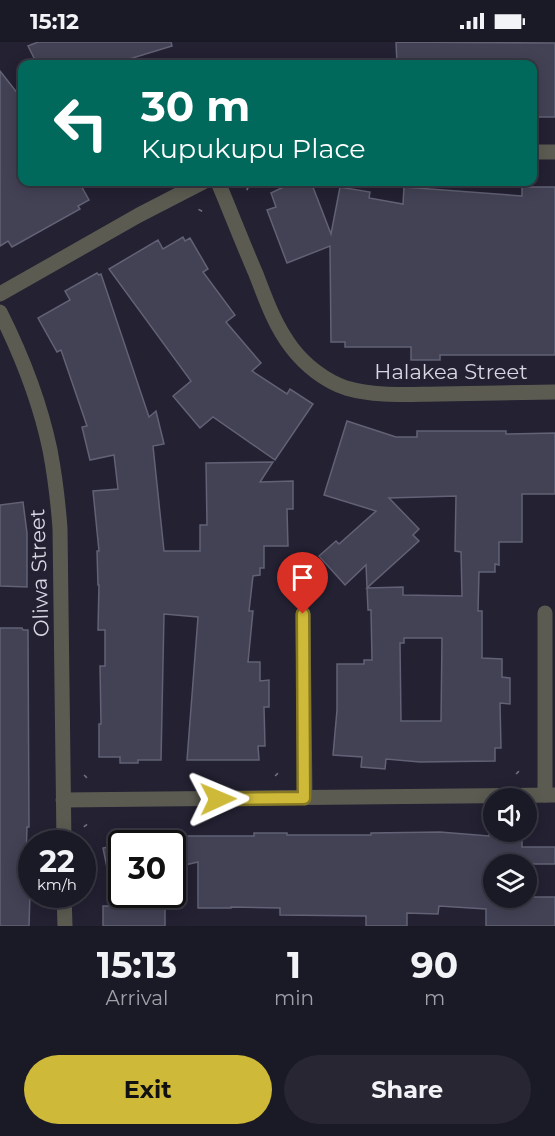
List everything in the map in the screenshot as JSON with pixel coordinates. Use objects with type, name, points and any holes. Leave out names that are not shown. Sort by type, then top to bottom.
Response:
[{"type":"street","points":[[537,152],[555,152]]},
{"type":"street","points":[[0,294],[148,210],[195,186]]},
{"type":"street","name":"Halakea Street","points":[[220,186],[280,330],[303,361],[329,380],[344,387],[385,394],[555,392]]},
{"type":"street","name":"Oliwa Street","points":[[0,312],[28,374],[40,411],[57,489],[60,528],[64,830]]},
{"type":"street","points":[[63,800],[550,795],[545,613]]},
{"type":"street","points":[[303,614],[304,798]]},
{"type":"street","points":[[64,908],[65,926]]},
{"type":"path","points":[[85,777],[89,773]]},
{"type":"building","points":[[38,42],[171,42],[172,46],[126,60],[35,60],[28,46]]},
{"type":"building","points":[[396,42],[555,43],[555,117],[537,117],[537,60],[397,60]]},
{"type":"building","points":[[0,71],[18,94],[18,186],[81,186],[89,200],[78,206],[80,209],[12,247],[8,241],[0,246]]},
{"type":"building","points":[[286,186],[313,186],[331,234],[340,187],[370,192],[369,198],[403,204],[404,187],[522,196],[522,187],[555,187],[555,355],[440,355],[440,360],[411,360],[411,347],[345,347],[345,342],[331,342],[330,246],[287,263],[267,210],[276,207],[271,193]]},
{"type":"building","points":[[183,237],[185,241],[190,238],[208,269],[203,272],[235,315],[226,322],[261,363],[252,371],[287,394],[290,389],[313,404],[275,460],[213,417],[200,428],[173,396],[191,381],[109,269],[158,240],[163,249]]},
{"type":"building","points":[[97,273],[101,274],[149,417],[156,411],[164,444],[153,446],[164,551],[200,551],[200,525],[207,525],[206,463],[273,462],[260,482],[293,481],[293,509],[287,509],[288,546],[264,546],[264,568],[260,568],[260,575],[253,576],[249,611],[253,611],[248,662],[260,662],[260,681],[269,680],[269,707],[264,707],[265,746],[258,746],[259,760],[187,760],[198,617],[164,614],[161,760],[120,763],[120,757],[99,757],[100,666],[105,666],[105,630],[98,630],[97,551],[99,551],[93,491],[118,489],[114,455],[90,460],[82,427],[87,426],[61,350],[57,352],[38,318],[70,300],[65,291]]},
{"type":"building","points":[[347,421],[396,437],[417,437],[417,431],[555,433],[555,494],[522,494],[522,542],[499,542],[499,565],[495,564],[495,572],[479,572],[478,611],[482,611],[482,658],[502,659],[502,677],[510,678],[510,704],[500,703],[501,748],[495,748],[495,761],[420,762],[386,759],[385,769],[361,767],[362,757],[333,755],[337,710],[337,664],[364,664],[364,660],[372,660],[371,610],[368,610],[367,588],[366,565],[345,585],[319,556],[336,541],[339,544],[376,511],[324,495]],"holes":[[[456,496],[455,551],[461,552],[462,596],[403,595],[403,587],[367,588],[419,541],[413,535],[419,529],[389,498]],[[404,638],[442,638],[441,721],[401,721],[400,643],[404,643]]]},
{"type":"building","points":[[23,502],[27,533],[27,587],[0,586],[0,505]]},
{"type":"building","points":[[0,628],[22,628],[28,630],[29,827],[27,830],[18,830],[18,908],[30,908],[29,926],[0,926]]},
{"type":"building","points":[[440,832],[483,836],[483,842],[522,842],[522,847],[555,847],[555,864],[537,864],[537,854],[483,854],[483,908],[537,908],[537,897],[555,897],[555,926],[486,926],[486,909],[439,906],[438,914],[407,913],[407,926],[366,926],[366,916],[280,915],[280,908],[198,908],[198,862],[186,865],[186,836],[254,836],[254,833],[371,835],[371,833]]},
{"type":"building","points":[[108,847],[108,872],[103,848]]},
{"type":"building","points":[[103,906],[108,906],[108,908],[165,908],[165,926],[103,926]]},
{"type":"route","points":[[218,799],[304,798],[303,614]]}]
